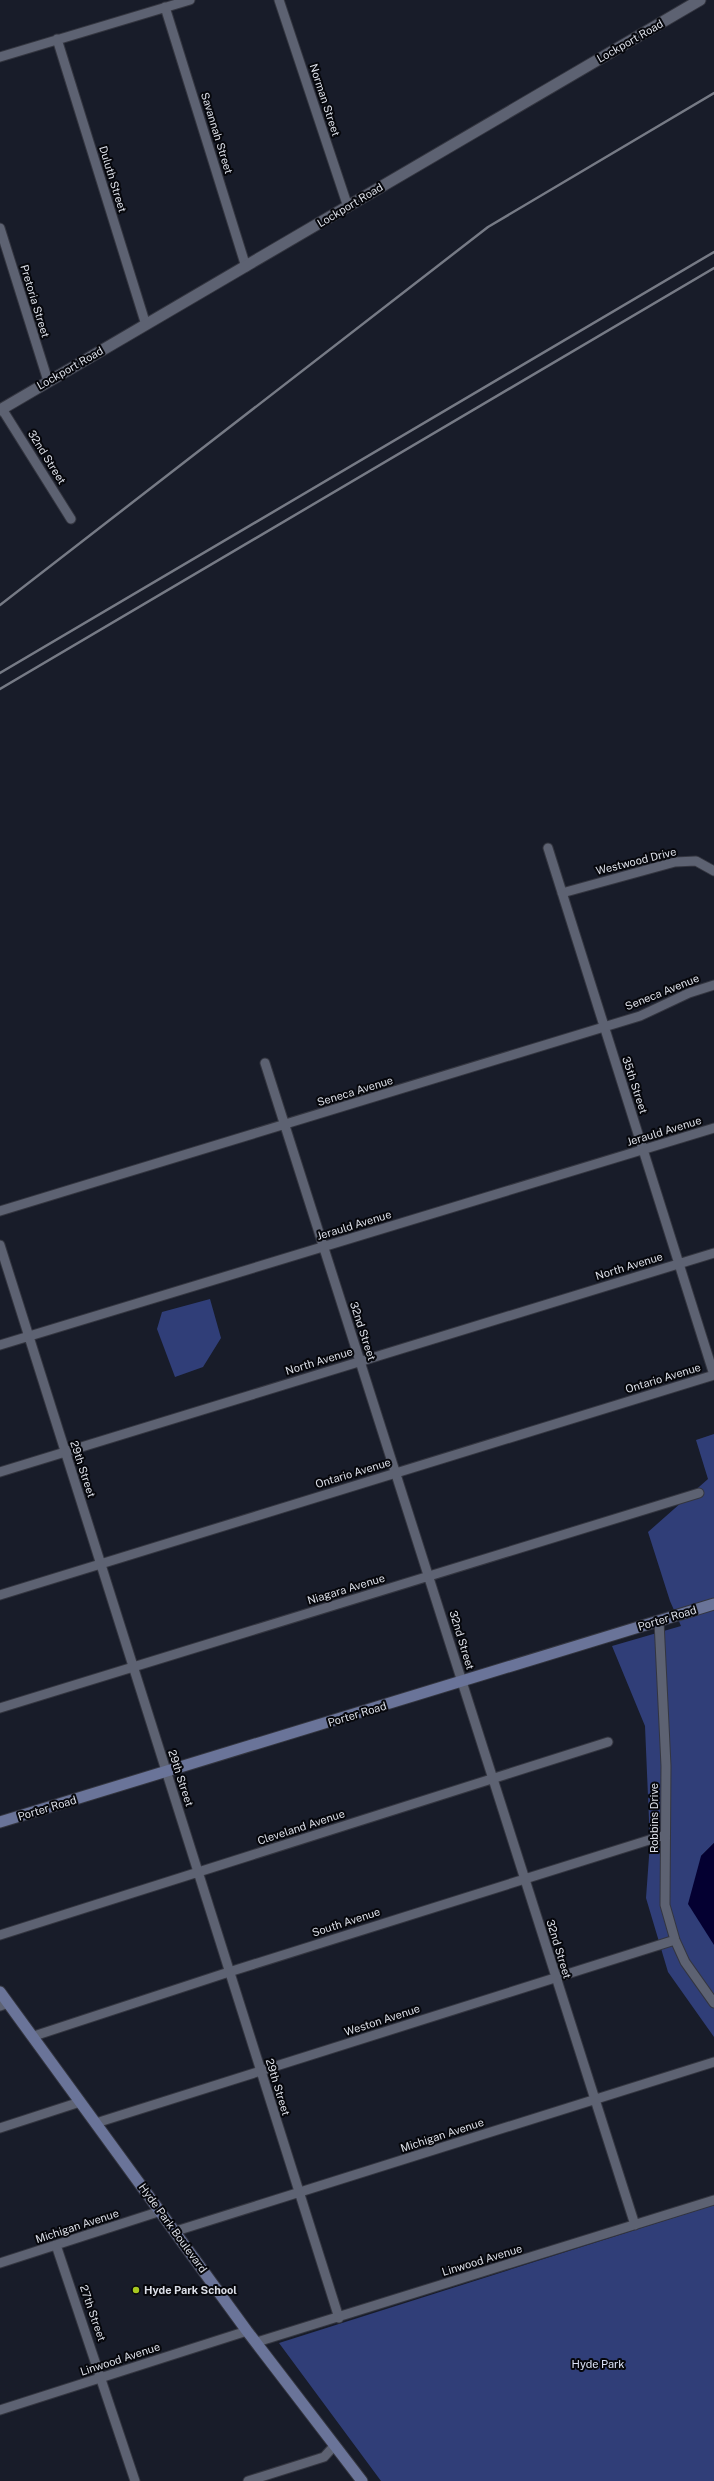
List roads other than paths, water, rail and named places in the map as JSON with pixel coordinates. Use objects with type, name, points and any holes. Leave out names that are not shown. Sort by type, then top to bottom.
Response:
[{"type":"main road","name":"Porter Road","points":[[0,1822],[714,1604]]},
{"type":"main road","name":"Hyde Park Boulevard","points":[[0,1992],[4,2005],[34,2036],[80,2102],[176,2231],[247,2330],[362,2481]]},
{"type":"street","points":[[0,57],[190,0]]},
{"type":"street","name":"Norman Street","points":[[279,0],[348,207]]},
{"type":"street","name":"Lockport Road","points":[[1,409],[700,0]]},
{"type":"street","name":"Savannah Street","points":[[165,7],[246,267]]},
{"type":"street","name":"Duluth Street","points":[[57,39],[146,325]]},
{"type":"street","name":"Pretoria Street","points":[[0,228],[48,381]]},
{"type":"street","name":"32nd Street","points":[[1,409],[71,519]]},
{"type":"street","name":"35th Street","points":[[548,848],[643,1151],[680,1263],[714,1375]]},
{"type":"street","name":"Westwood Drive","points":[[562,893],[675,862],[696,861],[714,871]]},
{"type":"street","name":"Seneca Avenue","points":[[0,1211],[640,1016],[689,993],[714,985]]},
{"type":"street","name":"32nd Street","points":[[265,1063],[429,1576],[555,1978],[635,2225]]},
{"type":"street","name":"Jerauld Avenue","points":[[0,1345],[643,1151],[714,1128]]},
{"type":"street","name":"29th Street","points":[[0,1245],[101,1564],[135,1666],[166,1772],[199,1872],[229,1972],[339,2318]]},
{"type":"street","name":"North Avenue","points":[[0,1472],[714,1253]]},
{"type":"street","name":"Ontario Avenue","points":[[0,1595],[714,1375]]},
{"type":"street","name":"Niagara Avenue","points":[[0,1708],[699,1494]]},
{"type":"street","name":"Robbins Drive","points":[[659,1621],[666,1766],[665,1904],[675,1940],[685,1962],[714,2003]]},
{"type":"street","name":"Cleveland Avenue","points":[[0,1935],[608,1742]]},
{"type":"street","name":"South Avenue","points":[[34,2036],[524,1878],[665,1835]]},
{"type":"street","name":"Weston Avenue","points":[[96,2123],[675,1940]]},
{"type":"street","name":"Michigan Avenue","points":[[176,2231],[714,2062]]},
{"type":"street","points":[[0,2128],[80,2102]]},
{"type":"street","name":"Linwood Avenue","points":[[257,2342],[339,2318],[714,2200]]},
{"type":"street","name":"Michigan Avenue","points":[[0,2263],[161,2211]]},
{"type":"street","name":"27th Street","points":[[56,2245],[102,2377],[135,2481]]},
{"type":"street","name":"Linwood Avenue","points":[[0,2410],[247,2330]]},
{"type":"street","points":[[248,2481],[324,2457],[336,2445]]},
{"type":"railway","points":[[0,605],[488,227],[714,93]]},
{"type":"railway","points":[[0,673],[714,252]]},
{"type":"railway","points":[[0,689],[714,268]]},
{"type":"place","name":"Hyde Park School","points":[[136,2290]]},
{"type":"park label","name":"Hyde Park","points":[[598,2364]]}]
